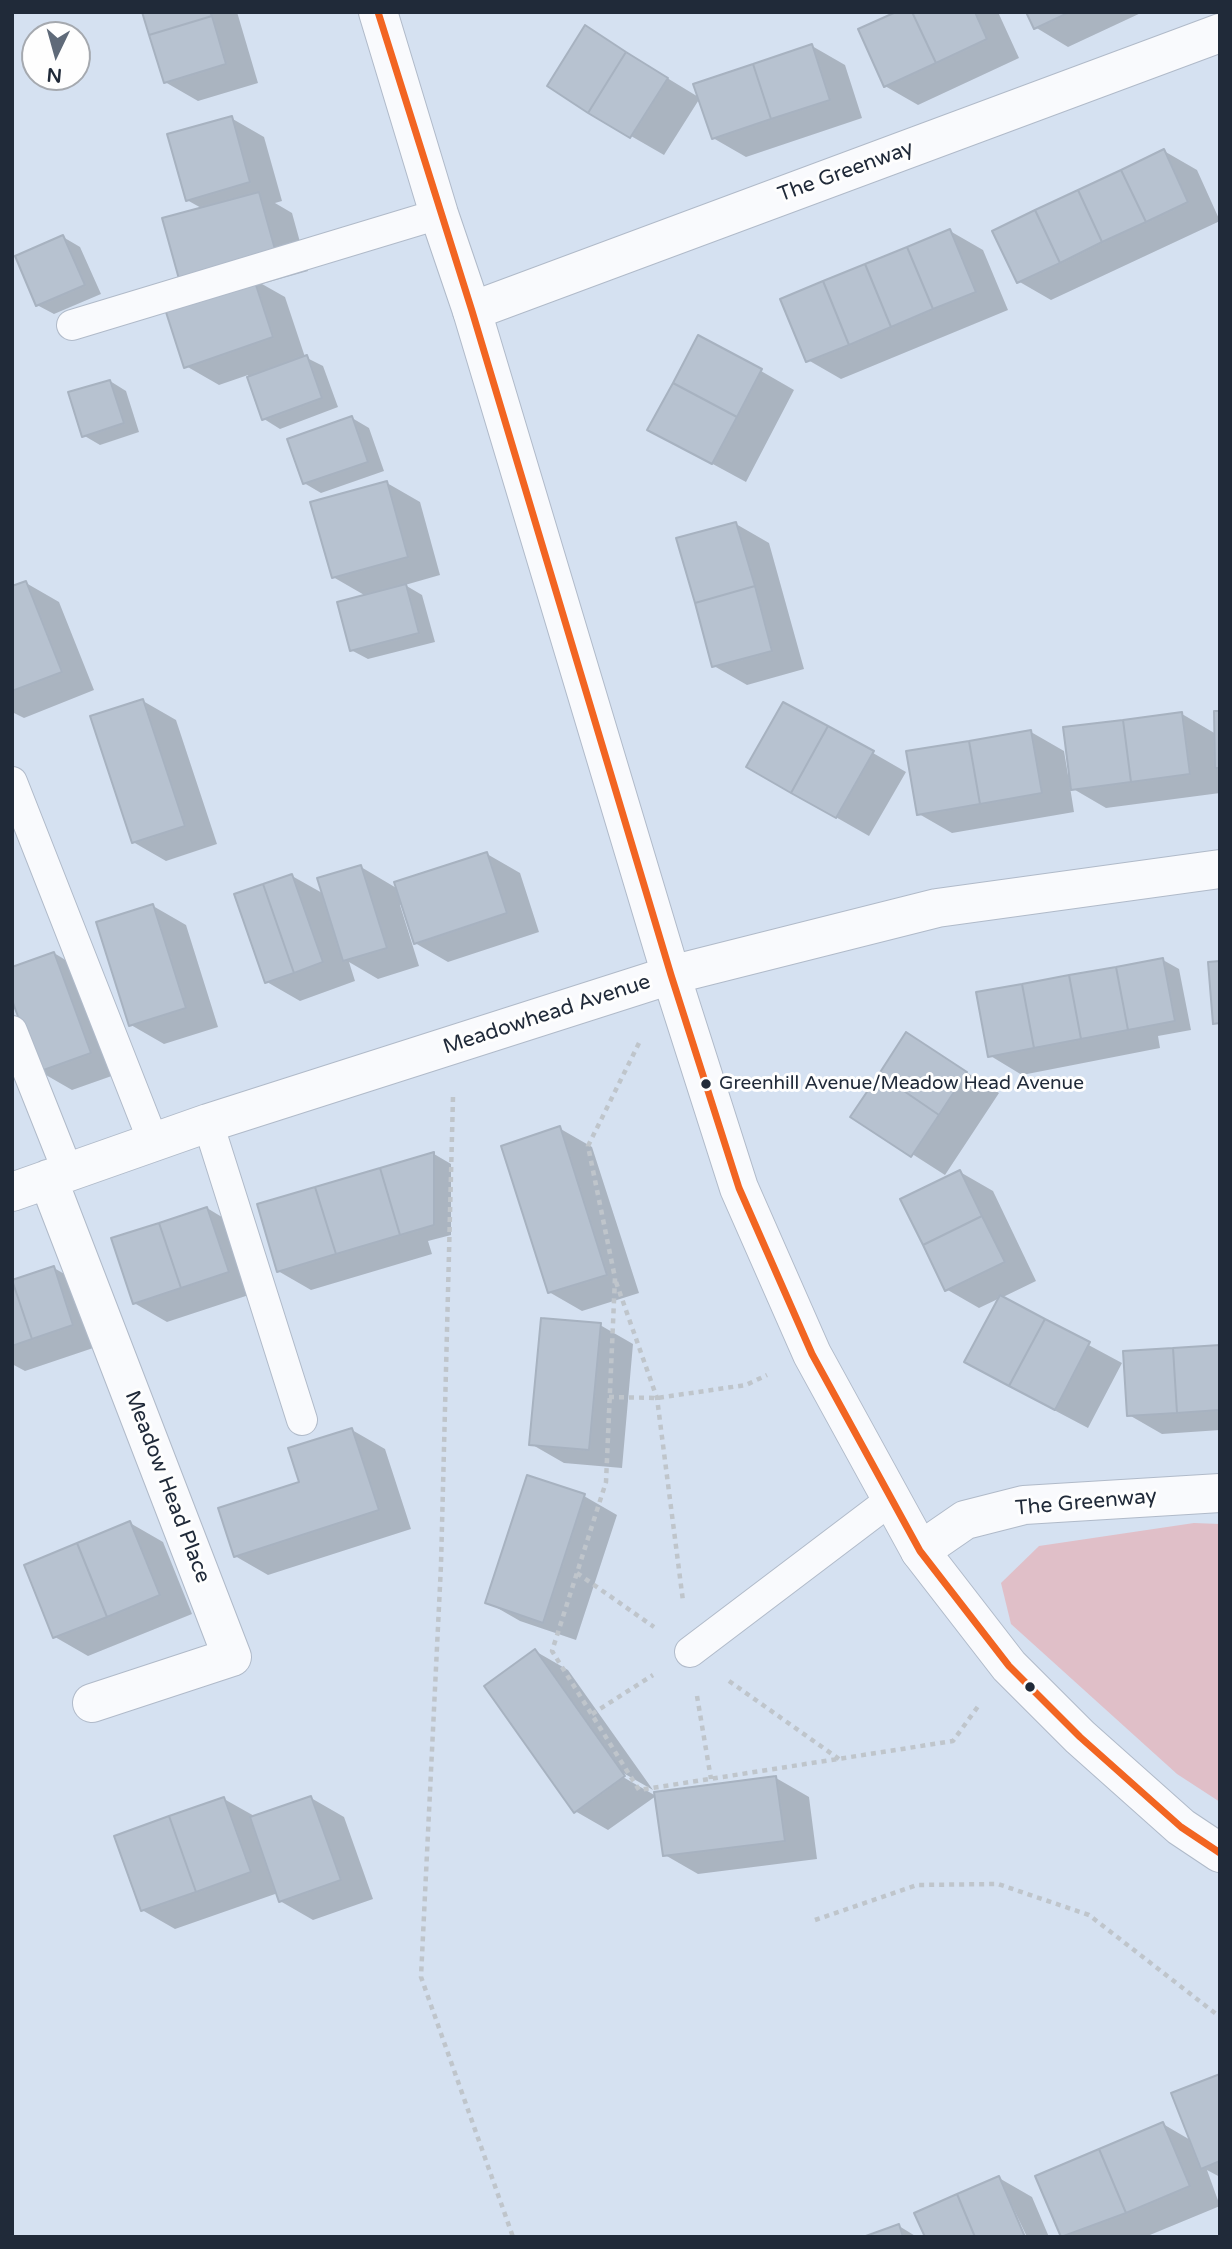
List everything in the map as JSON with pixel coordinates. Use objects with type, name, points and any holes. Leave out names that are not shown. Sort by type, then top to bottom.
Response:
[{"type":"street","points":[[378,12],[439,214],[472,311],[671,975],[739,1188],[812,1354],[920,1550],[1009,1666],[1080,1737],[1181,1827],[1220,1853]]},
{"type":"street","name":"The Greenway","points":[[472,311],[1220,33]]},
{"type":"street","name":"Meadowhead Avenue","points":[[12,1192],[208,1123],[671,975],[937,908],[1220,869]]},
{"type":"street","name":"Meadow Head Place","points":[[58,1175],[232,1657],[92,1703]]},
{"type":"street","name":"The Greenway","points":[[920,1550],[965,1520],[1024,1505],[1220,1493]]},
{"type":"lane","points":[[72,325],[439,214]]},
{"type":"lane","points":[[12,782],[153,1142]]},
{"type":"lane","points":[[12,1031],[58,1175]]},
{"type":"lane","points":[[208,1123],[302,1419]]},
{"type":"lane","points":[[690,1652],[892,1499]]},
{"type":"path","points":[[671,975],[588,1146],[615,1278],[657,1398],[690,1652],[711,1779]]},
{"type":"path","points":[[455,1044],[441,1565],[421,1977],[513,2237]]},
{"type":"path","points":[[615,1278],[606,1482],[552,1651],[639,1790],[953,1741],[1009,1666]]},
{"type":"path","points":[[610,1397],[657,1398],[746,1385],[812,1354]]},
{"type":"path","points":[[592,1714],[690,1652]]},
{"type":"path","points":[[814,1920],[917,1885],[998,1884],[1089,1915],[1220,2017]]},
{"type":"shaded area","points":[[1194,1523],[1220,1524],[1220,1802],[1177,1774],[1011,1624],[1001,1583],[1039,1546]]},
{"type":"building","points":[[142,12],[210,12],[212,16],[149,35]]},
{"type":"building","points":[[896,12],[912,12],[936,63],[884,87],[858,29]]},
{"type":"building","points":[[912,12],[975,12],[987,39],[936,63]]},
{"type":"building","points":[[1026,12],[1070,12],[1034,29]]},
{"type":"building","points":[[212,16],[226,64],[164,83],[149,35]]},
{"type":"building","points":[[585,25],[626,52],[588,113],[547,86]]},
{"type":"building","points":[[812,44],[830,100],[771,119],[753,64]]},
{"type":"building","points":[[626,52],[668,78],[630,138],[588,113]]},
{"type":"building","points":[[753,64],[771,119],[712,139],[693,84]]},
{"type":"building","points":[[232,116],[250,182],[186,201],[167,134]]},
{"type":"building","points":[[1164,149],[1188,202],[1146,222],[1121,170]]},
{"type":"building","points":[[1121,170],[1146,222],[1102,242],[1078,190]]},
{"type":"building","points":[[1078,190],[1102,242],[1060,263],[1035,210]]},
{"type":"building","points":[[259,192],[276,253],[179,279],[162,218]]},
{"type":"building","points":[[1035,210],[1060,263],[1017,283],[992,231]]},
{"type":"building","points":[[950,229],[976,292],[933,309],[907,247]]},
{"type":"building","points":[[63,235],[85,285],[36,306],[15,256]]},
{"type":"building","points":[[907,247],[933,309],[891,327],[865,264]]},
{"type":"building","points":[[865,264],[891,327],[849,345],[823,281]]},
{"type":"building","points":[[253,276],[273,337],[184,368],[164,306]]},
{"type":"building","points":[[823,281],[849,345],[806,362],[780,299]]},
{"type":"building","points":[[698,335],[762,369],[737,417],[673,383]]},
{"type":"building","points":[[307,355],[322,398],[262,420],[247,377]]},
{"type":"building","points":[[110,380],[124,423],[82,437],[68,392]]},
{"type":"building","points":[[673,383],[737,417],[712,464],[647,430]]},
{"type":"building","points":[[352,416],[368,462],[303,484],[287,439]]},
{"type":"building","points":[[387,481],[408,557],[332,578],[310,502]]},
{"type":"building","points":[[736,522],[755,586],[695,603],[676,538]]},
{"type":"building","points":[[26,581],[62,672],[12,691],[12,586]]},
{"type":"building","points":[[406,584],[419,633],[350,651],[337,602]]},
{"type":"building","points":[[755,586],[772,651],[712,667],[695,603]]},
{"type":"building","points":[[143,699],[185,826],[132,843],[90,716]]},
{"type":"building","points":[[783,702],[828,726],[791,793],[746,767]]},
{"type":"building","points":[[1214,711],[1220,711],[1220,768],[1215,768]]},
{"type":"building","points":[[1182,712],[1190,774],[1131,782],[1123,720]]},
{"type":"building","points":[[1123,720],[1131,782],[1071,790],[1063,727]]},
{"type":"building","points":[[828,726],[874,751],[836,818],[791,793]]},
{"type":"building","points":[[1031,730],[1042,793],[980,804],[969,741]]},
{"type":"building","points":[[969,741],[980,804],[917,815],[906,751]]},
{"type":"building","points":[[487,852],[507,913],[414,944],[394,882]]},
{"type":"building","points":[[361,865],[387,948],[343,961],[317,878]]},
{"type":"building","points":[[292,874],[323,962],[294,973],[263,884]]},
{"type":"building","points":[[263,884],[294,973],[265,983],[234,894]]},
{"type":"building","points":[[153,904],[186,1008],[129,1026],[96,922]]},
{"type":"building","points":[[54,952],[91,1053],[38,1072],[12,1000],[12,967]]},
{"type":"building","points":[[1163,958],[1175,1021],[1128,1030],[1116,967]]},
{"type":"building","points":[[1220,961],[1220,1023],[1213,1024],[1208,962]]},
{"type":"building","points":[[1116,967],[1128,1030],[1081,1039],[1069,975]]},
{"type":"building","points":[[1069,975],[1081,1039],[1034,1048],[1022,984]]},
{"type":"building","points":[[1022,984],[1034,1048],[988,1057],[976,992]]},
{"type":"building","points":[[906,1032],[967,1072],[939,1115],[879,1074]]},
{"type":"building","points":[[879,1074],[939,1115],[911,1157],[850,1117]]},
{"type":"building","points":[[560,1126],[607,1275],[548,1293],[501,1146]]},
{"type":"building","points":[[434,1152],[434,1225],[400,1235],[380,1168]]},
{"type":"building","points":[[380,1168],[400,1235],[336,1254],[315,1187]]},
{"type":"building","points":[[960,1170],[982,1216],[923,1245],[900,1199]]},
{"type":"building","points":[[315,1187],[336,1254],[277,1272],[257,1204]]},
{"type":"building","points":[[207,1207],[229,1272],[181,1288],[159,1223]]},
{"type":"building","points":[[982,1216],[1005,1262],[945,1291],[923,1245]]},
{"type":"building","points":[[159,1223],[181,1288],[133,1304],[111,1238]]},
{"type":"building","points":[[54,1266],[73,1325],[32,1339],[12,1280]]},
{"type":"building","points":[[12,1280],[32,1339],[12,1346]]},
{"type":"building","points":[[1000,1295],[1045,1319],[1009,1386],[964,1362]]},
{"type":"building","points":[[541,1318],[601,1323],[589,1450],[529,1445]]},
{"type":"building","points":[[1045,1319],[1090,1342],[1055,1410],[1009,1386]]},
{"type":"building","points":[[1220,1345],[1220,1410],[1177,1413],[1173,1348]]},
{"type":"building","points":[[1173,1348],[1177,1413],[1127,1416],[1123,1351]]},
{"type":"building","points":[[352,1428],[379,1510],[234,1557],[218,1508],[299,1482],[288,1448]]},
{"type":"building","points":[[527,1475],[585,1494],[543,1623],[485,1603]]},
{"type":"building","points":[[130,1521],[160,1595],[107,1617],[77,1543]]},
{"type":"building","points":[[77,1543],[107,1617],[53,1638],[24,1565]]},
{"type":"building","points":[[535,1649],[625,1776],[574,1813],[484,1686]]},
{"type":"building","points":[[776,1776],[785,1841],[663,1856],[654,1792]]},
{"type":"building","points":[[311,1796],[341,1880],[279,1902],[250,1817]]},
{"type":"building","points":[[224,1797],[251,1872],[196,1892],[169,1816]]},
{"type":"building","points":[[169,1816],[196,1892],[141,1911],[114,1836]]},
{"type":"building","points":[[1220,2074],[1220,2161],[1201,2169],[1171,2093]]},
{"type":"building","points":[[1163,2122],[1190,2186],[1126,2213],[1099,2149]]},
{"type":"building","points":[[1099,2149],[1126,2213],[1061,2237],[1035,2176]]},
{"type":"building","points":[[999,2176],[1025,2237],[975,2237],[957,2194]]},
{"type":"building","points":[[957,2194],[975,2237],[925,2237],[914,2213]]},
{"type":"building","points":[[899,2224],[903,2237],[863,2237]]},
{"type":"transit line","points":[[378,12],[472,311],[671,975],[739,1188],[812,1354],[920,1551],[1009,1666],[1080,1737],[1181,1827],[1220,1853]]},
{"type":"place","name":"Greenhill Avenue/Meadow Head Avenue","points":[[706,1084]]}]
